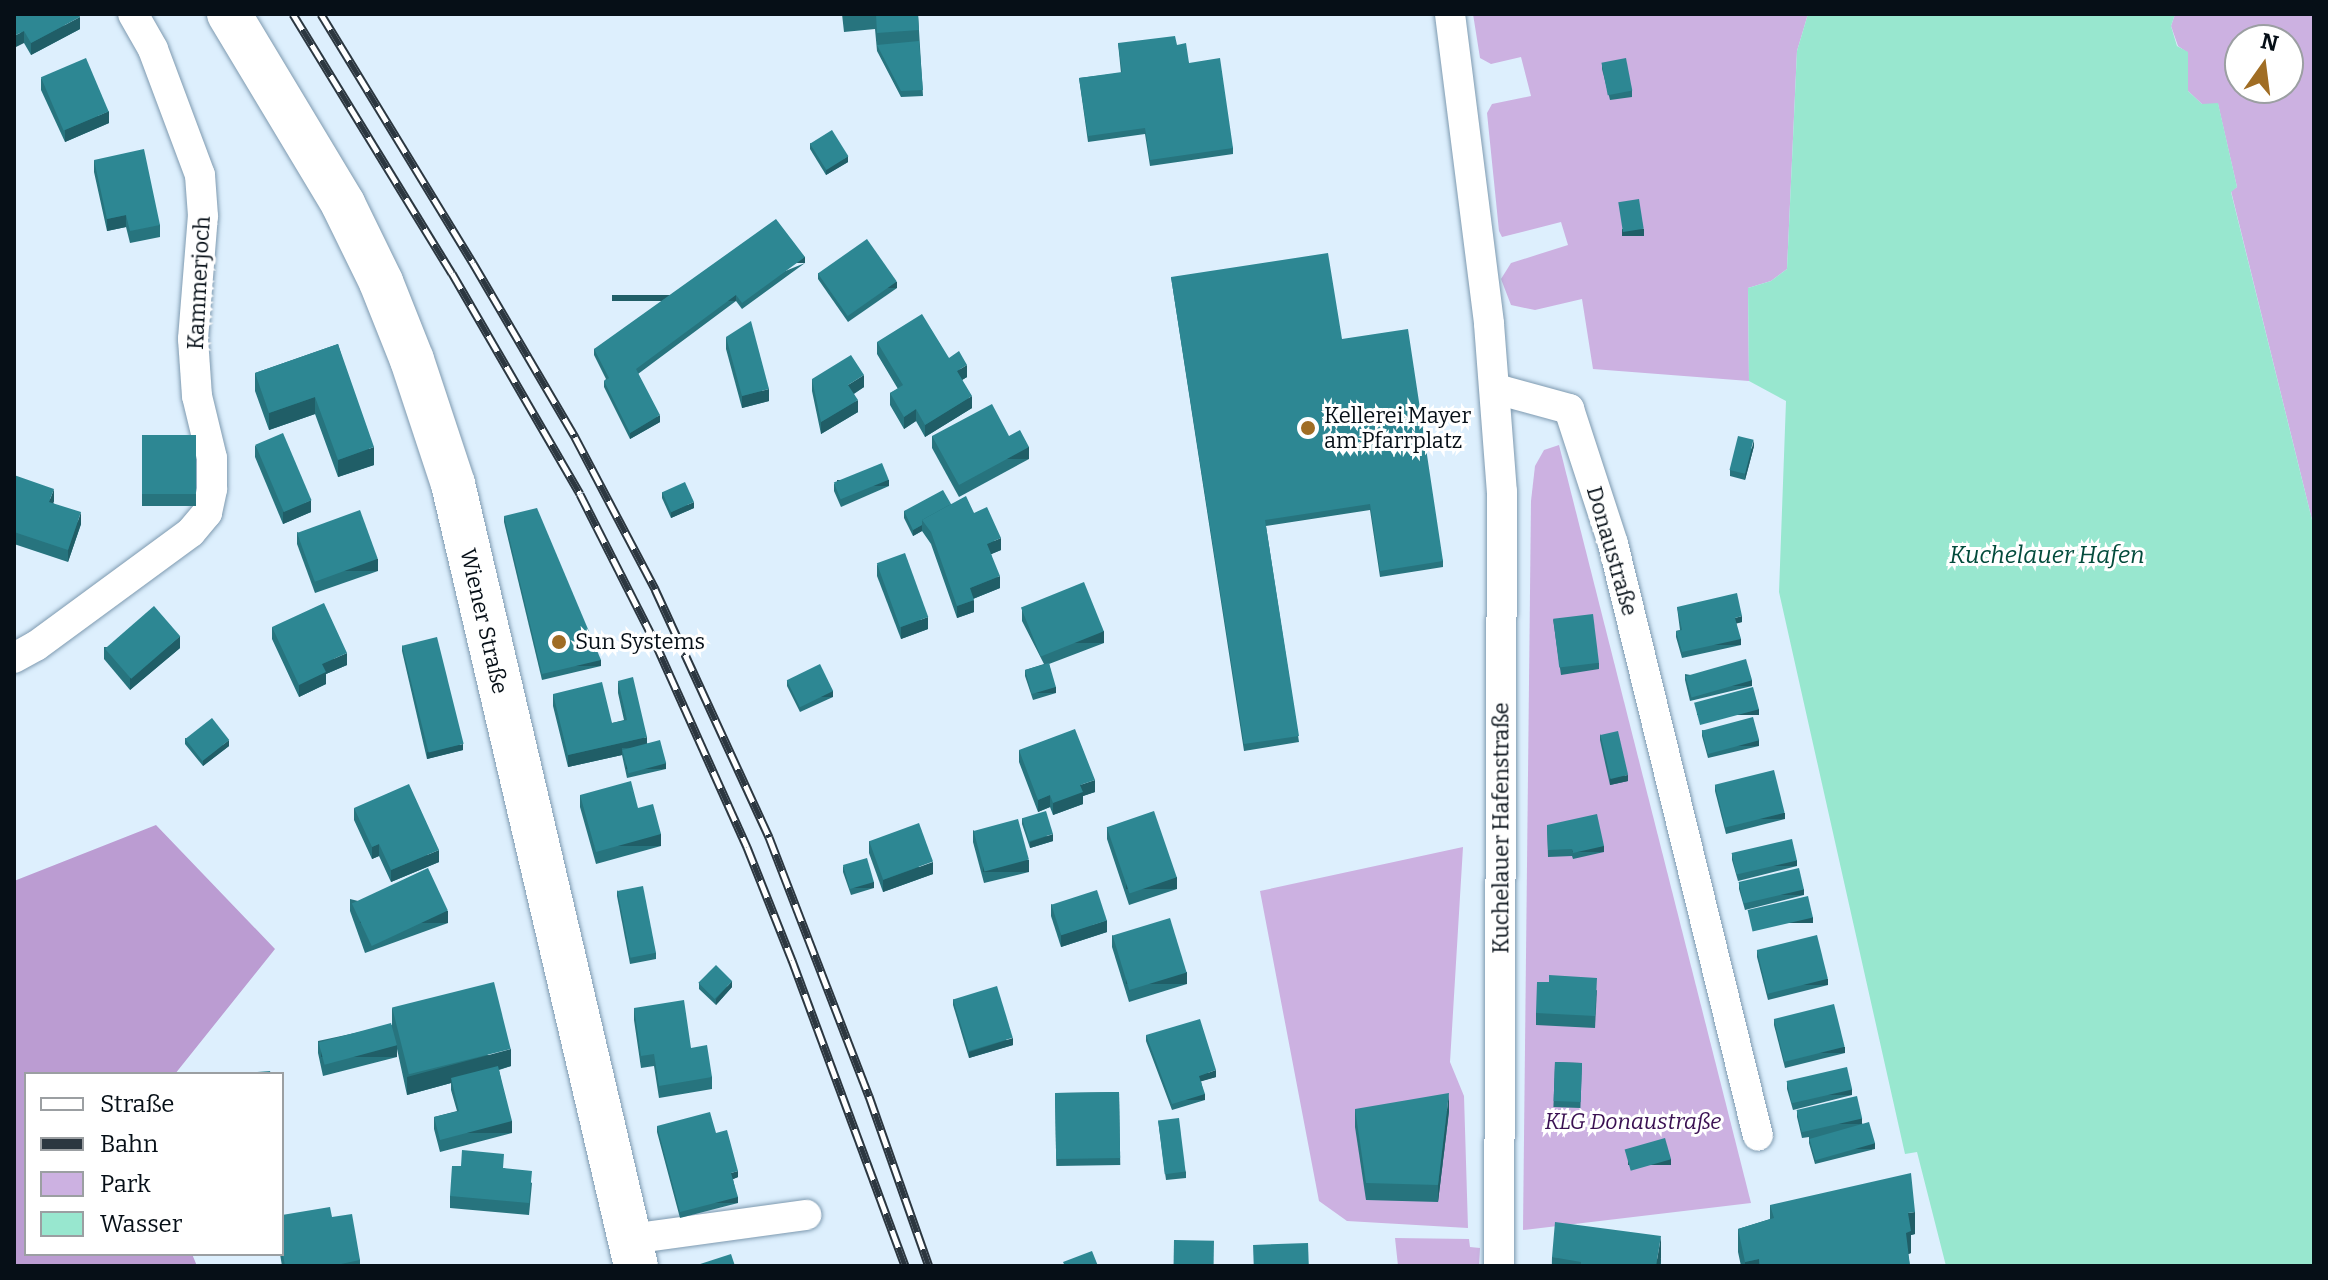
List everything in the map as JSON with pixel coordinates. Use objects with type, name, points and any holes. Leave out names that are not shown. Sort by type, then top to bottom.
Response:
[{"type":"main road","name":"Wiener Straße","points":[[229,14],[343,204],[381,282],[444,457],[633,1253]]},
{"type":"street","name":"Kammerjoch","points":[[14,658],[36,646],[191,532],[207,513],[212,489],[212,458],[197,396],[193,339],[203,216],[200,175],[153,49],[133,14]]},
{"type":"street","points":[[1450,14],[1496,389]]},
{"type":"street","name":"Donaustraße","points":[[1496,389],[1569,409],[1613,544],[1758,1136]]},
{"type":"street","name":"Kuchelauer Hafenstraße","points":[[1496,389],[1502,492],[1499,1266]]},
{"type":"street","points":[[633,1253],[806,1215]]},
{"type":"green space","points":[[1473,14],[1808,14],[1797,51],[1787,269],[1771,281],[1748,288],[1749,381],[1593,369],[1582,299],[1535,310],[1511,305],[1501,279],[1511,263],[1568,245],[1561,222],[1502,237],[1499,231],[1487,113],[1492,104],[1531,96],[1521,57],[1491,64],[1480,58]]},
{"type":"green space","points":[[2175,14],[2314,14],[2314,528],[2231,191],[2237,187],[2218,104],[2202,104],[2188,91],[2188,53],[2178,46],[2171,26]]},
{"type":"green space","name":"KLG Donaustraße","points":[[1559,445],[1751,1203],[1523,1230],[1531,501],[1535,466],[1544,450]]},
{"type":"green space","points":[[1463,847],[1450,1062],[1464,1096],[1468,1228],[1347,1221],[1319,1201],[1260,891]]},
{"type":"green space","points":[[1395,1238],[1469,1239],[1470,1247],[1480,1248],[1479,1266],[1398,1266]]},
{"type":"shaded area","points":[[156,825],[275,949],[177,1072],[24,1072],[24,1256],[193,1256],[197,1266],[14,1266],[14,881]]},
{"type":"water","name":"Kuchelauer Hafen","points":[[1808,14],[2175,14],[2171,26],[2177,46],[2188,52],[2188,91],[2202,104],[2218,103],[2237,187],[2231,192],[2314,528],[2314,1266],[1946,1266],[1917,1152],[1905,1154],[1779,592],[1786,401],[1749,381],[1748,288],[1771,281],[1787,269],[1797,51]]},
{"type":"building","points":[[14,14],[79,14],[80,17],[31,43],[24,31],[14,36]]},
{"type":"building","points":[[876,14],[918,14],[919,30],[877,33]]},
{"type":"building","points":[[1175,36],[1177,45],[1186,43],[1189,63],[1220,58],[1233,148],[1150,160],[1145,128],[1088,136],[1079,78],[1122,72],[1118,43]]},
{"type":"building","points":[[919,41],[923,90],[901,91],[877,45]]},
{"type":"building","points":[[86,58],[109,111],[64,131],[41,77]]},
{"type":"building","points":[[1626,58],[1632,90],[1608,95],[1601,63]]},
{"type":"building","points":[[832,130],[848,156],[826,170],[810,144]]},
{"type":"building","points":[[144,149],[160,225],[130,231],[126,215],[107,219],[94,160]]},
{"type":"building","points":[[1639,199],[1644,229],[1623,232],[1618,202]]},
{"type":"building","points":[[776,219],[805,257],[742,303],[736,295],[636,369],[660,415],[630,433],[604,381],[609,378],[594,349]]},
{"type":"building","points":[[867,239],[897,282],[848,316],[818,273]]},
{"type":"building","name":"Kellerei Mayer am Pfarrplatz","points":[[1328,253],[1342,339],[1408,329],[1443,561],[1380,571],[1370,504],[1265,520],[1299,736],[1244,744],[1171,277]]},
{"type":"building","points":[[922,314],[949,358],[959,351],[967,365],[957,371],[972,396],[925,425],[916,409],[904,417],[890,393],[903,385],[877,342]]},
{"type":"building","points":[[751,321],[769,389],[742,396],[726,337]]},
{"type":"building","points":[[338,344],[374,447],[338,460],[315,397],[269,413],[255,373]]},
{"type":"building","points":[[851,355],[864,375],[848,385],[858,400],[821,422],[812,379]]},
{"type":"building","points":[[992,404],[1009,436],[1020,430],[1029,447],[959,485],[932,436]]},
{"type":"building","points":[[283,433],[312,500],[284,512],[255,445]]},
{"type":"building","points":[[142,435],[196,435],[196,494],[142,494]]},
{"type":"building","points":[[1738,436],[1754,440],[1745,474],[1730,470]]},
{"type":"building","points":[[882,463],[889,480],[841,499],[834,482]]},
{"type":"building","points":[[14,475],[54,489],[49,502],[81,512],[68,550],[14,532]]},
{"type":"building","points":[[685,482],[694,502],[671,512],[662,492]]},
{"type":"building","points":[[943,490],[951,504],[922,520],[922,525],[913,530],[904,511]]},
{"type":"building","points":[[966,496],[974,513],[987,507],[1001,538],[987,544],[1000,576],[970,588],[974,600],[957,606],[931,532],[922,520]]},
{"type":"building","points":[[537,508],[601,660],[542,674],[504,516]]},
{"type":"building","points":[[360,510],[378,559],[315,582],[297,533]]},
{"type":"building","points":[[905,553],[928,617],[900,627],[877,563]]},
{"type":"building","points":[[1084,582],[1104,631],[1041,657],[1021,607]]},
{"type":"building","points":[[1737,593],[1742,616],[1735,618],[1741,639],[1682,652],[1676,631],[1682,630],[1677,607]]},
{"type":"building","points":[[324,603],[347,653],[322,664],[326,672],[299,685],[272,627]]},
{"type":"building","points":[[154,606],[180,636],[131,679],[105,649]]},
{"type":"building","points":[[1593,614],[1599,663],[1559,668],[1553,619]]},
{"type":"building","points":[[437,637],[464,744],[429,752],[402,646]]},
{"type":"building","points":[[1746,659],[1752,680],[1692,698],[1685,676]]},
{"type":"building","points":[[1049,663],[1056,687],[1032,694],[1025,670]]},
{"type":"building","points":[[820,664],[833,691],[800,707],[787,680]]},
{"type":"building","points":[[633,677],[647,737],[568,755],[553,694],[602,682],[612,723],[627,720],[618,681]]},
{"type":"building","points":[[1753,687],[1759,709],[1700,725],[1694,703]]},
{"type":"building","points":[[1753,717],[1759,740],[1708,754],[1702,731]]},
{"type":"building","points":[[212,718],[229,740],[202,761],[185,739]]},
{"type":"building","points":[[1075,729],[1095,780],[1080,785],[1083,792],[1053,803],[1050,795],[1038,800],[1019,750]]},
{"type":"building","points":[[1618,731],[1628,775],[1611,779],[1600,735]]},
{"type":"building","points":[[660,740],[666,763],[629,773],[622,750]]},
{"type":"building","points":[[1774,770],[1785,813],[1725,827],[1715,785]]},
{"type":"building","points":[[631,781],[638,808],[653,804],[661,834],[596,852],[580,795]]},
{"type":"building","points":[[409,784],[439,850],[391,870],[379,844],[372,847],[354,808]]},
{"type":"building","points":[[1046,811],[1053,834],[1029,841],[1022,818]]},
{"type":"building","points":[[1154,811],[1177,877],[1130,893],[1107,827]]},
{"type":"building","points":[[1597,814],[1604,846],[1573,853],[1572,849],[1548,850],[1547,825]]},
{"type":"building","points":[[1018,819],[1029,860],[984,871],[974,831]]},
{"type":"building","points":[[919,823],[933,862],[883,880],[869,841]]},
{"type":"building","points":[[1792,839],[1797,860],[1737,874],[1732,853]]},
{"type":"building","points":[[867,858],[874,882],[850,889],[843,865]]},
{"type":"building","points":[[428,868],[448,911],[372,946],[352,903]]},
{"type":"building","points":[[1799,868],[1804,889],[1744,903],[1739,882]]},
{"type":"building","points":[[643,886],[656,953],[630,958],[617,891]]},
{"type":"building","points":[[1097,890],[1107,920],[1061,935],[1051,905]]},
{"type":"building","points":[[1808,896],[1813,917],[1753,931],[1748,910]]},
{"type":"building","points":[[1170,918],[1187,973],[1129,990],[1113,936]]},
{"type":"building","points":[[1817,935],[1828,979],[1768,994],[1757,950]]},
{"type":"building","points":[[716,965],[732,981],[715,999],[698,983]]},
{"type":"building","points":[[1549,975],[1597,978],[1595,1016],[1536,1013],[1537,982],[1549,982]]},
{"type":"building","points":[[494,982],[511,1049],[409,1074],[392,1007]]},
{"type":"building","points":[[997,986],[1013,1038],[969,1051],[953,999]]},
{"type":"building","points":[[684,1000],[691,1048],[707,1045],[712,1077],[659,1086],[654,1054],[641,1056],[634,1008]]},
{"type":"building","points":[[1834,1004],[1845,1047],[1784,1062],[1774,1019]]},
{"type":"building","points":[[1200,1019],[1216,1070],[1199,1076],[1205,1094],[1172,1104],[1146,1035]]},
{"type":"building","points":[[391,1023],[397,1045],[325,1065],[319,1042]]},
{"type":"building","points":[[1555,1062],[1582,1063],[1581,1102],[1554,1101]]},
{"type":"building","points":[[498,1066],[512,1121],[440,1140],[434,1117],[459,1111],[451,1078]]},
{"type":"building","points":[[1847,1067],[1852,1089],[1792,1103],[1787,1081]]},
{"type":"building","points":[[1119,1092],[1120,1158],[1056,1159],[1055,1093]]},
{"type":"building","points":[[1449,1093],[1438,1185],[1366,1183],[1355,1109]]},
{"type":"building","points":[[1857,1096],[1862,1118],[1802,1132],[1797,1110]]},
{"type":"building","points":[[710,1112],[716,1133],[727,1130],[738,1171],[731,1173],[738,1197],[680,1212],[657,1126]]},
{"type":"building","points":[[1179,1118],[1186,1172],[1165,1174],[1158,1121]]},
{"type":"building","points":[[1869,1122],[1875,1143],[1815,1160],[1809,1139]]},
{"type":"building","points":[[1665,1138],[1671,1159],[1631,1171],[1625,1150]]},
{"type":"building","points":[[462,1150],[504,1154],[503,1168],[532,1171],[529,1203],[450,1196],[452,1166],[461,1166]]},
{"type":"building","points":[[1911,1173],[1915,1212],[1908,1213],[1911,1231],[1906,1233],[1910,1266],[1760,1266],[1759,1259],[1745,1262],[1738,1229],[1774,1218],[1770,1205]]},
{"type":"building","points":[[330,1207],[332,1217],[352,1214],[360,1260],[342,1266],[285,1266],[284,1215]]},
{"type":"building","points":[[1555,1222],[1661,1236],[1656,1266],[1581,1266],[1581,1262],[1552,1257]]},
{"type":"building","points":[[1174,1240],[1214,1241],[1214,1266],[1174,1266]]},
{"type":"building","points":[[1308,1243],[1309,1266],[1254,1266],[1253,1245]]},
{"type":"building","points":[[1092,1251],[1098,1266],[1065,1266],[1063,1262]]},
{"type":"building","points":[[731,1254],[735,1266],[694,1266]]},
{"type":"railway","points":[[293,14],[452,273],[580,494],[654,640],[747,847],[905,1266]]},
{"type":"railway","points":[[321,14],[575,437],[655,589],[769,837],[869,1096],[929,1266]]},
{"type":"place","name":"Kellerei Mayer am Pfarrplatz","points":[[1308,428]]},
{"type":"place","name":"Sun Systems","points":[[559,642]]}]
